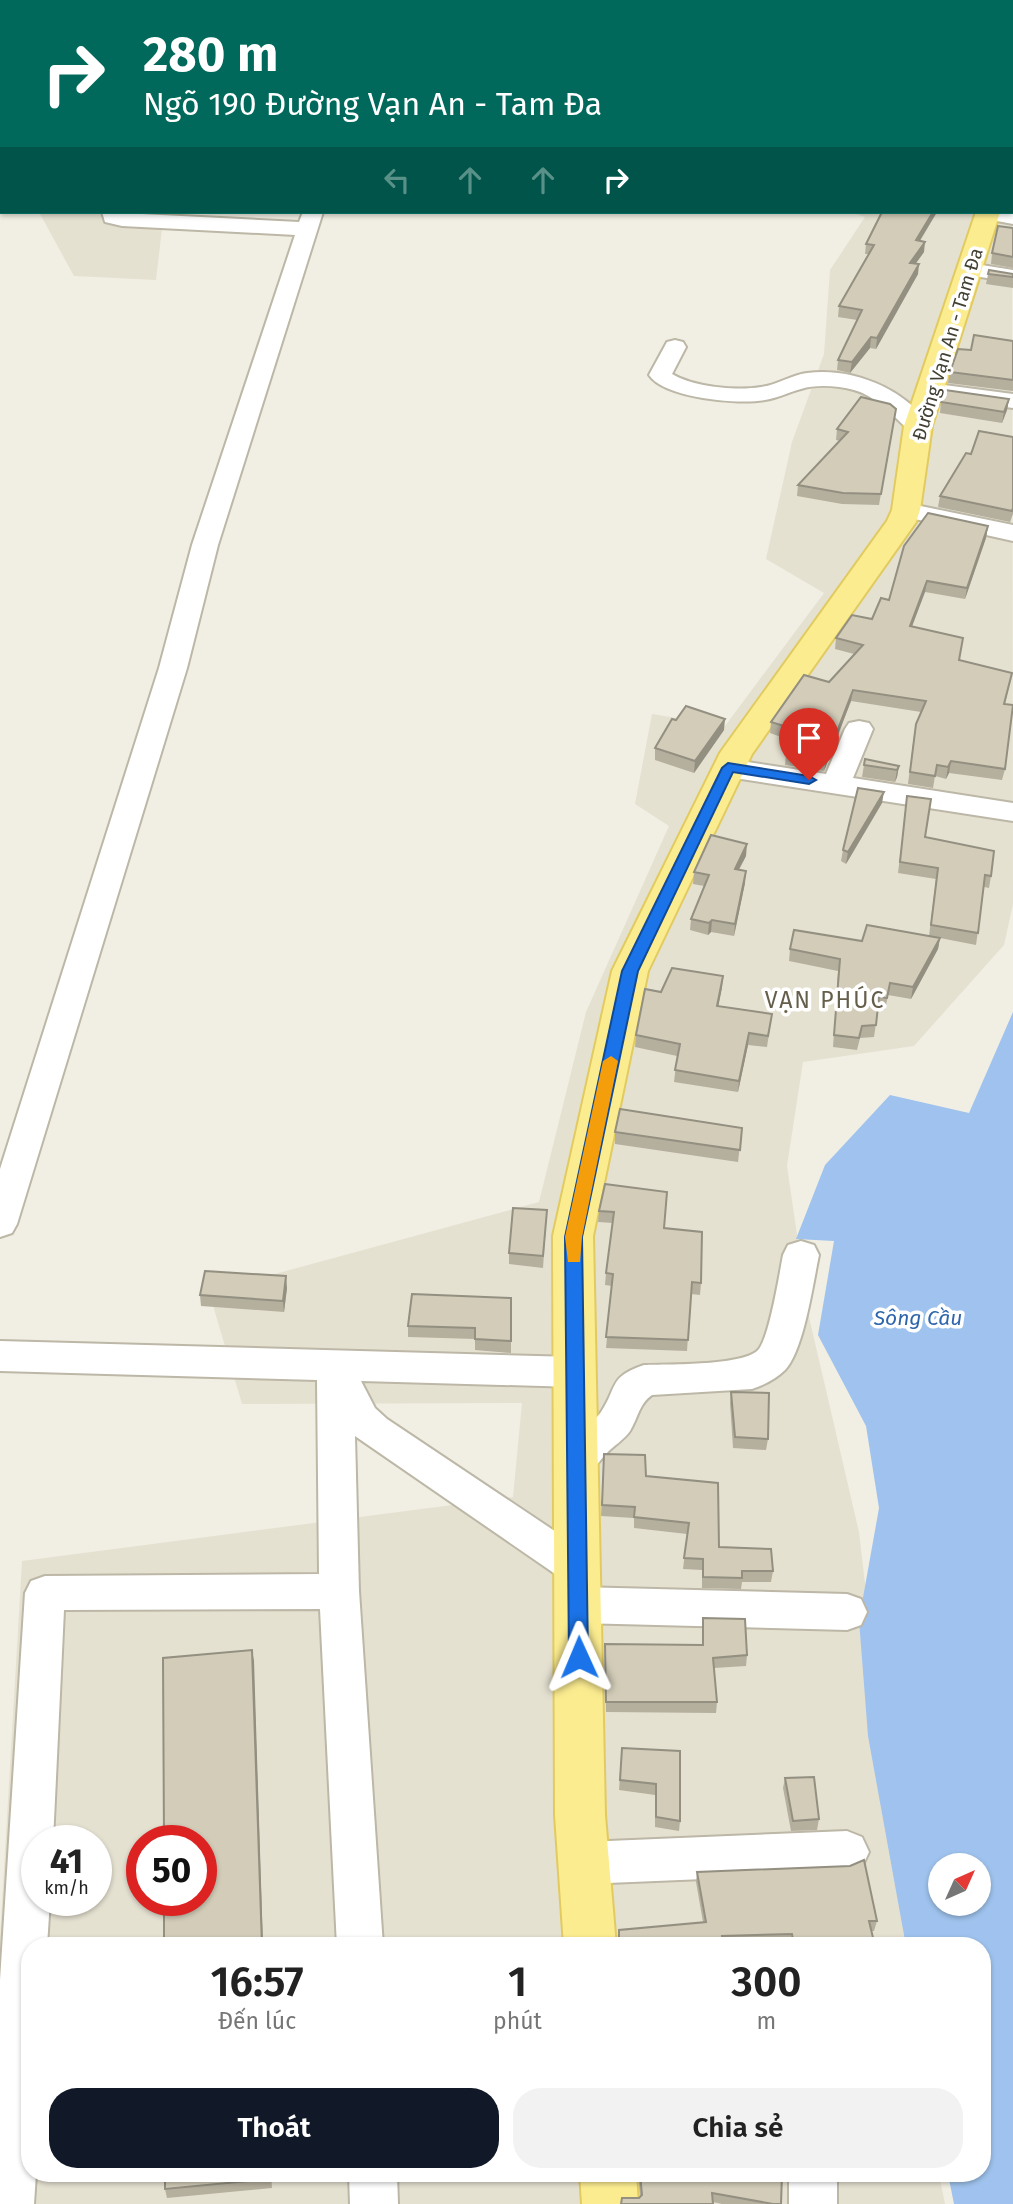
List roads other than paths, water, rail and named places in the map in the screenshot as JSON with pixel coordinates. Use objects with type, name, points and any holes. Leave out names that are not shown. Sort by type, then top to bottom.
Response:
[{"type":"main road","name":"Đường Vạn An - Tam Đa","points":[[589,1937],[580,1815],[573,1237],[630,971],[736,753],[901,522],[906,510],[918,425],[929,390],[970,269],[998,214]]},
{"type":"main road","points":[[609,2182],[610,2204]]},
{"type":"street","points":[[0,1224],[173,668],[205,545],[310,220],[122,220],[112,218],[112,214]]},
{"type":"street","points":[[970,269],[1013,276]]},
{"type":"street","points":[[675,348],[660,375],[677,386],[751,395],[765,394],[812,379],[848,382],[877,391],[918,425]]},
{"type":"street","points":[[929,390],[1013,401]]},
{"type":"street","points":[[906,510],[1013,533]]},
{"type":"street","points":[[835,784],[859,729]]},
{"type":"street","points":[[728,768],[1013,812]]},
{"type":"street","points":[[514,1525],[538,1524],[554,1519],[592,1443],[615,1423],[629,1391],[645,1380],[752,1374],[773,1359],[783,1336],[801,1255]]},
{"type":"street","points":[[0,1356],[575,1372]]},
{"type":"street","points":[[335,1366],[361,1419],[514,1525],[578,1586],[847,1612]]},
{"type":"street","points":[[335,1366],[339,1591],[359,1937]]},
{"type":"street","points":[[25,1937],[45,1593],[339,1591]]},
{"type":"street","points":[[584,1863],[847,1853]]},
{"type":"street","points":[[10,2204],[21,2012]]},
{"type":"street","points":[[373,2182],[374,2204]]},
{"type":"street","points":[[813,2182],[813,2204]]},
{"type":"water","name":"Sông Cầu","points":[[1013,1012],[1013,2204],[954,2204],[950,2182],[991,2182],[991,1937],[904,1937],[868,1736],[859,1620],[879,1508],[866,1426],[818,1335],[834,1241],[796,1239],[825,1165],[890,1095],[969,1113]]},
{"type":"district","name":"VẠN PHÚC","points":[[825,1000]]}]
